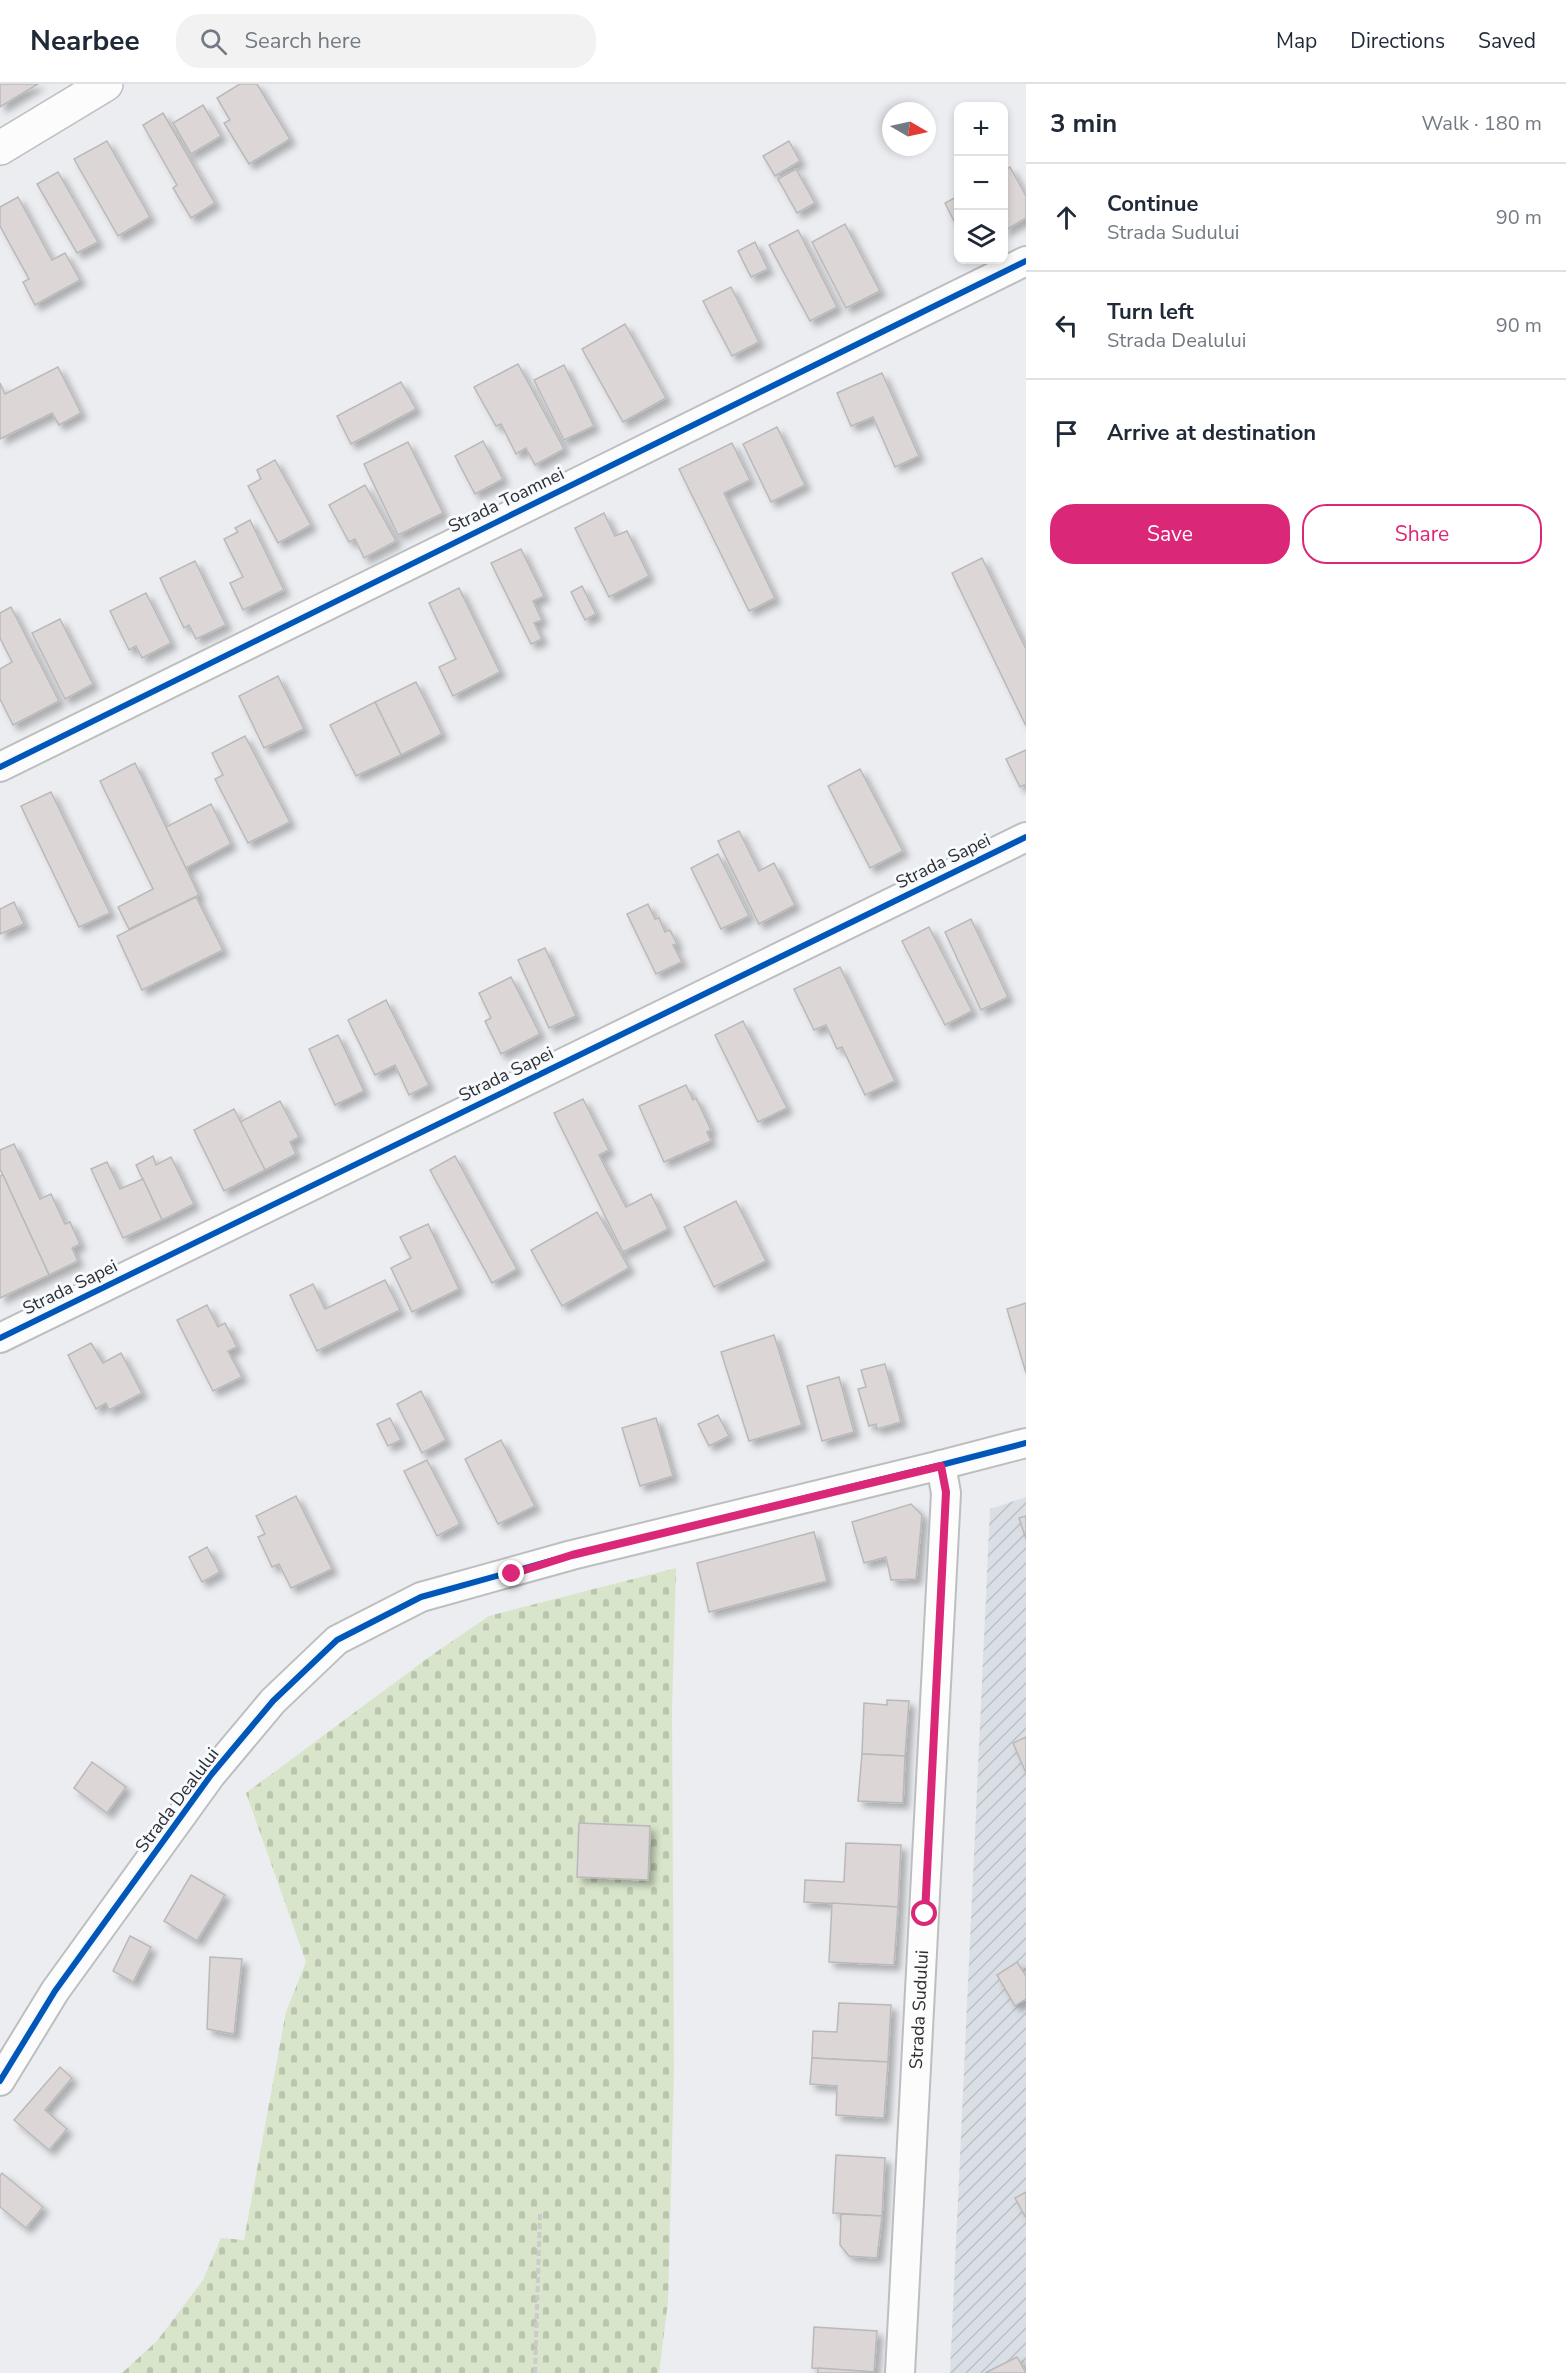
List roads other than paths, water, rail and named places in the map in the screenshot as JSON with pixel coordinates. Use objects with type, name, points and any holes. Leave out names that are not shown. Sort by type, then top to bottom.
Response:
[{"type":"street","points":[[0,148],[106,84]]},
{"type":"street","name":"Strada Toamnei","points":[[0,767],[1026,261]]},
{"type":"street","name":"Strada Sapei","points":[[0,1338],[1026,837]]},
{"type":"street","name":"Strada Dealului","points":[[0,2081],[56,1991],[211,1775],[273,1701],[337,1640],[421,1597],[572,1555],[941,1466],[1026,1443]]},
{"type":"street","name":"Strada Sudului","points":[[900,2373],[946,1504],[941,1466]]}]
